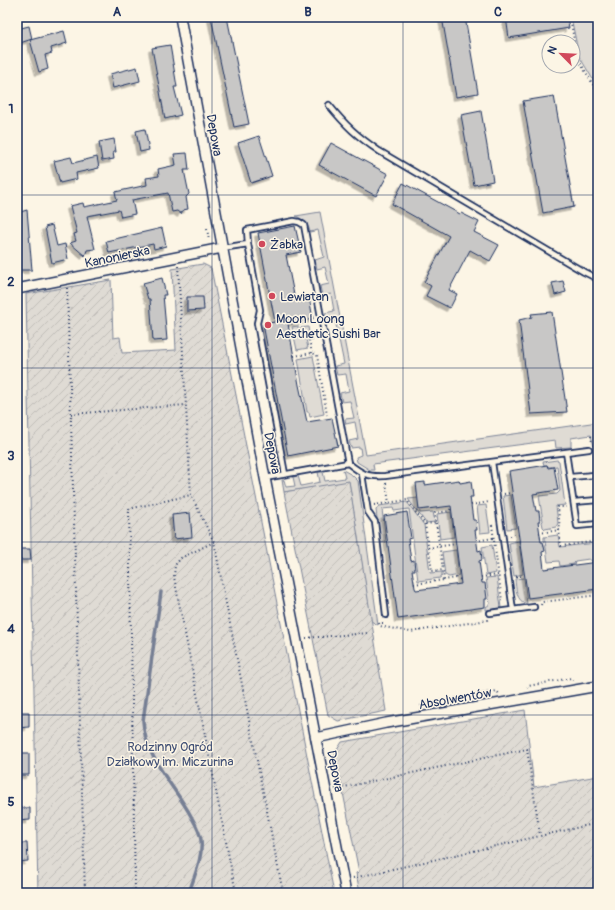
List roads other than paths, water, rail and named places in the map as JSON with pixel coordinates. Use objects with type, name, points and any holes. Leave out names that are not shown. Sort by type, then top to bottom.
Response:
[{"type":"street","name":"Depowa","points":[[180,17],[265,478],[346,893]]},
{"type":"street","name":"Kanonierska","points":[[17,289],[222,248]]},
{"type":"street","name":"Absolwentów","points":[[316,738],[386,723],[598,686]]},
{"type":"lane","points":[[329,105],[356,135],[379,150],[598,279]]},
{"type":"lane","points":[[285,474],[257,323],[260,310],[248,244],[247,230],[294,222],[299,222],[304,225],[348,464],[362,474],[372,477],[589,449]]},
{"type":"lane","points":[[222,248],[248,244]]},
{"type":"lane","points":[[566,452],[577,526],[598,524]]},
{"type":"lane","points":[[492,462],[513,610]]},
{"type":"lane","points":[[265,478],[348,464]]},
{"type":"lane","points":[[362,474],[368,512],[375,522],[386,615]]},
{"type":"lane","points":[[570,477],[595,475]]},
{"type":"lane","points":[[574,502],[598,500]]},
{"type":"lane","points":[[490,613],[534,607]]},
{"type":"waterway","points":[[161,592],[143,721],[145,735],[155,760],[185,806],[200,834],[201,853],[189,893]]},
{"type":"place","name":"Żabka","points":[[262,244]]},
{"type":"place","name":"Lewiatan","points":[[272,296]]},
{"type":"place","name":"Moon Loong Aesthetic Sushi Bar","points":[[268,325]]},
{"type":"park label","name":"Rodzinny Ogród Działkowy im. Miczurina","points":[[170,754]]}]
